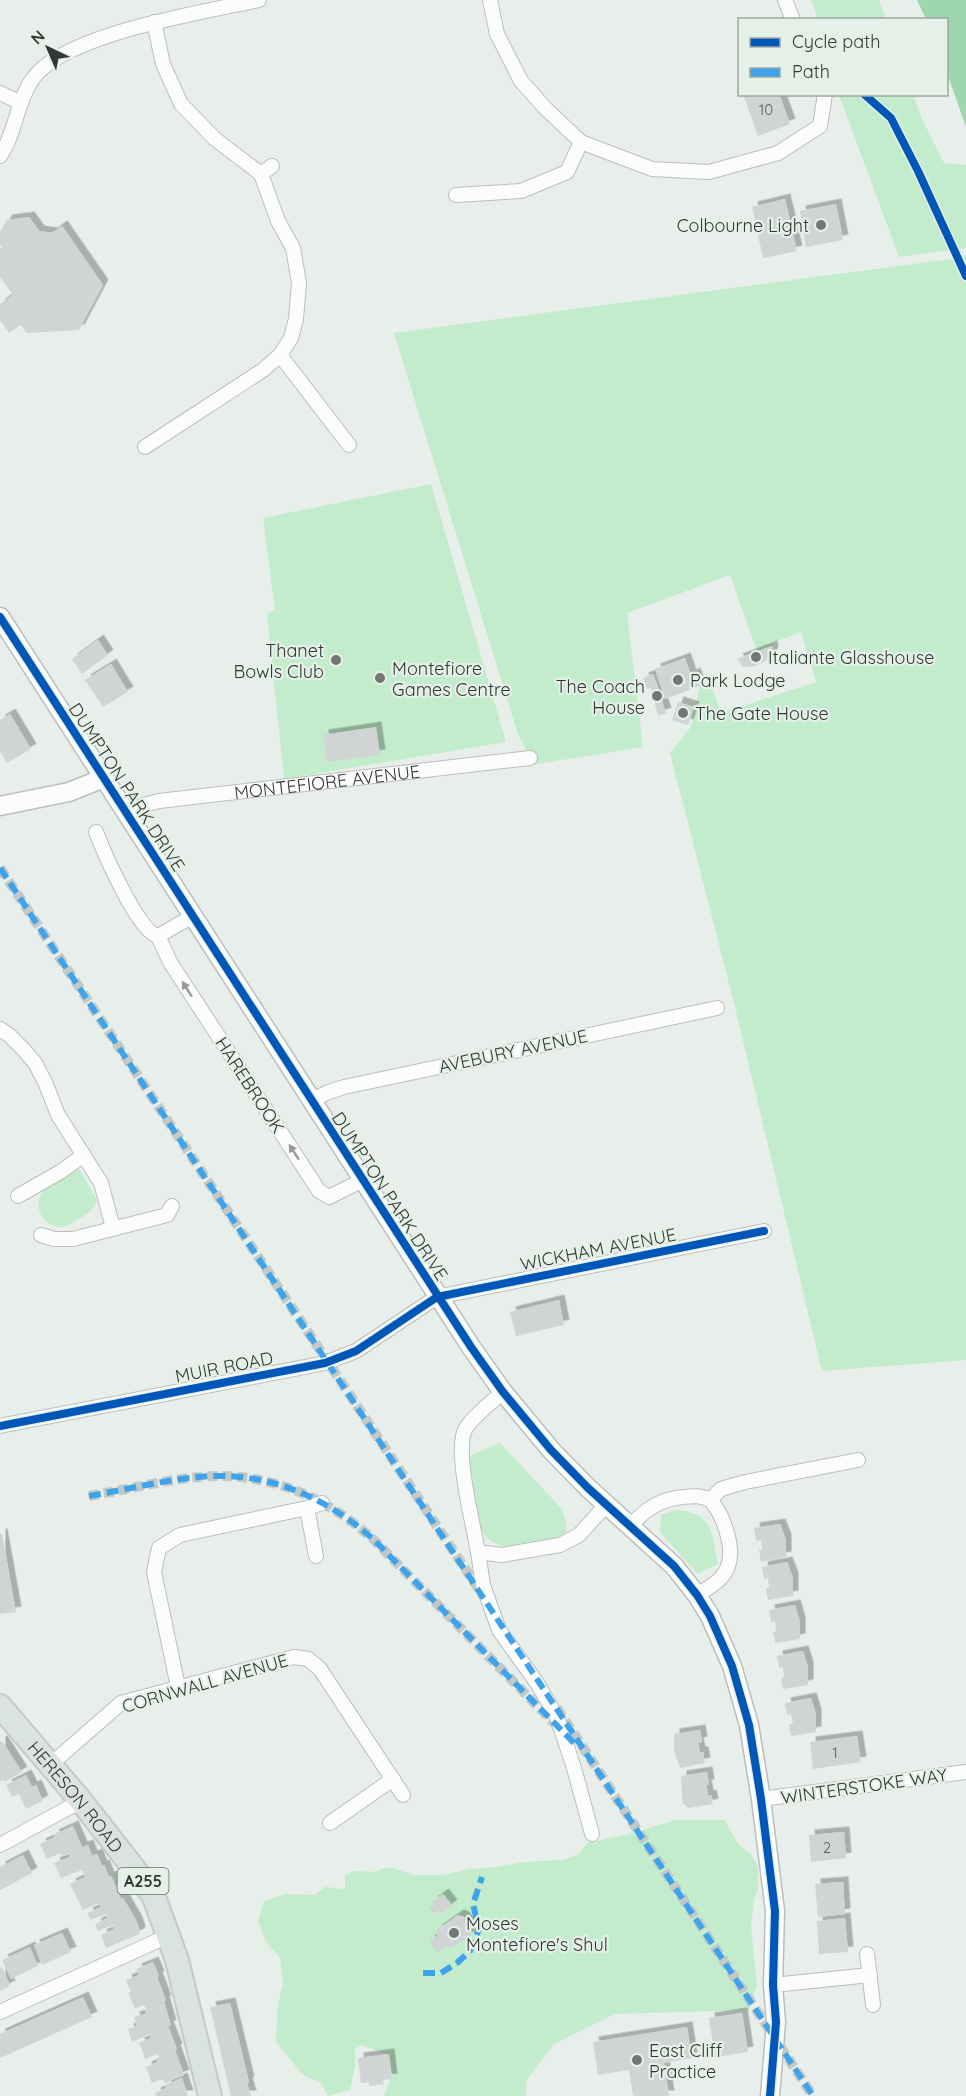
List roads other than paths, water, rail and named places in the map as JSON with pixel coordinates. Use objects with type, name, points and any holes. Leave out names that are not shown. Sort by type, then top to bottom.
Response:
[{"type":"main road","name":"HERESON ROAD","points":[[0,1706],[81,1801],[154,1897],[177,1960],[210,2096]]},
{"type":"street","points":[[0,156],[15,126],[21,103],[31,80],[44,65],[108,35],[231,3],[259,0]]},
{"type":"street","points":[[490,0],[497,34],[521,81],[546,109],[581,142],[652,169],[709,172],[778,153],[820,126],[825,96]]},
{"type":"street","points":[[785,0],[793,18]]},
{"type":"street","points":[[145,447],[263,370],[280,355],[291,338],[296,319],[299,283],[293,248],[278,221],[266,170],[215,140],[181,104],[163,64],[154,22]]},
{"type":"street","points":[[0,93],[21,103]]},
{"type":"street","points":[[456,195],[521,192],[567,172],[581,142]]},
{"type":"street","points":[[280,355],[349,445]]},
{"type":"street","name":"DUMPTON PARK DRIVE","points":[[0,617],[437,1297],[503,1392],[558,1458],[674,1566],[697,1595],[723,1642],[742,1696],[762,1800],[775,1911],[773,1985],[776,2022],[770,2096]]},
{"type":"street","name":"MONTEFIORE AVENUE","points":[[127,814],[141,806],[159,801],[530,758]]},
{"type":"street","points":[[0,806],[76,790],[104,778]]},
{"type":"street","name":"HAREBROOK","points":[[96,832],[108,863],[123,891],[149,932],[158,936],[170,962],[319,1191],[329,1197],[363,1180]]},
{"type":"street","points":[[158,936],[193,916]]},
{"type":"street","name":"AVEBURY AVENUE","points":[[312,1101],[344,1087],[717,1008]]},
{"type":"street","points":[[0,1029],[24,1050],[35,1064],[58,1115],[101,1183],[113,1228]]},
{"type":"street","points":[[18,1197],[84,1155]]},
{"type":"street","points":[[41,1234],[54,1239],[73,1239],[167,1215],[172,1206]]},
{"type":"street","name":"WICKHAM AVENUE","points":[[437,1297],[764,1231]]},
{"type":"street","name":"MUIR ROAD","points":[[0,1426],[325,1363],[356,1351],[437,1297]]},
{"type":"street","points":[[503,1392],[473,1419],[465,1429],[463,1436],[462,1460],[483,1585],[499,1630],[537,1683],[557,1717],[592,1834]]},
{"type":"street","points":[[710,1500],[721,1489],[737,1484],[858,1460]]},
{"type":"street","points":[[630,1526],[641,1514],[660,1501],[695,1496],[710,1500],[722,1517],[729,1557],[728,1567],[723,1575],[697,1595]]},
{"type":"street","points":[[178,1687],[154,1572],[159,1548],[180,1535],[322,1503]]},
{"type":"street","points":[[478,1552],[502,1555],[560,1545],[579,1535],[607,1504]]},
{"type":"street","points":[[307,1508],[316,1556]]},
{"type":"street","name":"CORNWALL AVENUE","points":[[50,1765],[121,1703],[294,1657],[308,1659],[321,1669],[393,1779]]},
{"type":"street","name":"WINTERSTOKE WAY","points":[[762,1800],[966,1772]]},
{"type":"street","points":[[330,1823],[393,1779],[403,1795]]},
{"type":"street","points":[[0,1845],[81,1801]]},
{"type":"street","points":[[0,2012],[168,1936]]},
{"type":"street","points":[[867,1954],[873,2005]]},
{"type":"street","points":[[773,1985],[870,1975]]},
{"type":"tunnel","points":[[0,868],[484,1597]]},
{"type":"tunnel","points":[[89,1496],[168,1481],[216,1476],[260,1480],[300,1492],[338,1513],[373,1539],[561,1730]]},
{"type":"tunnel","points":[[557,1708],[813,2096]]},
{"type":"place","name":"Colbourne Light","points":[[821,225]]},
{"type":"place","name":"Italiante Glasshouse","points":[[756,657]]},
{"type":"place","name":"Thanet Bowls Club","points":[[336,660]]},
{"type":"place","name":"Montefiore Games Centre","points":[[380,678]]},
{"type":"place","name":"Park Lodge","points":[[678,680]]},
{"type":"place","name":"The Coach House","points":[[657,696]]},
{"type":"place","name":"The Gate House","points":[[683,713]]},
{"type":"place","name":"Moses Montefiore's Shul","points":[[454,1933]]},
{"type":"place","name":"East Cliff Practice","points":[[637,2060]]}]
